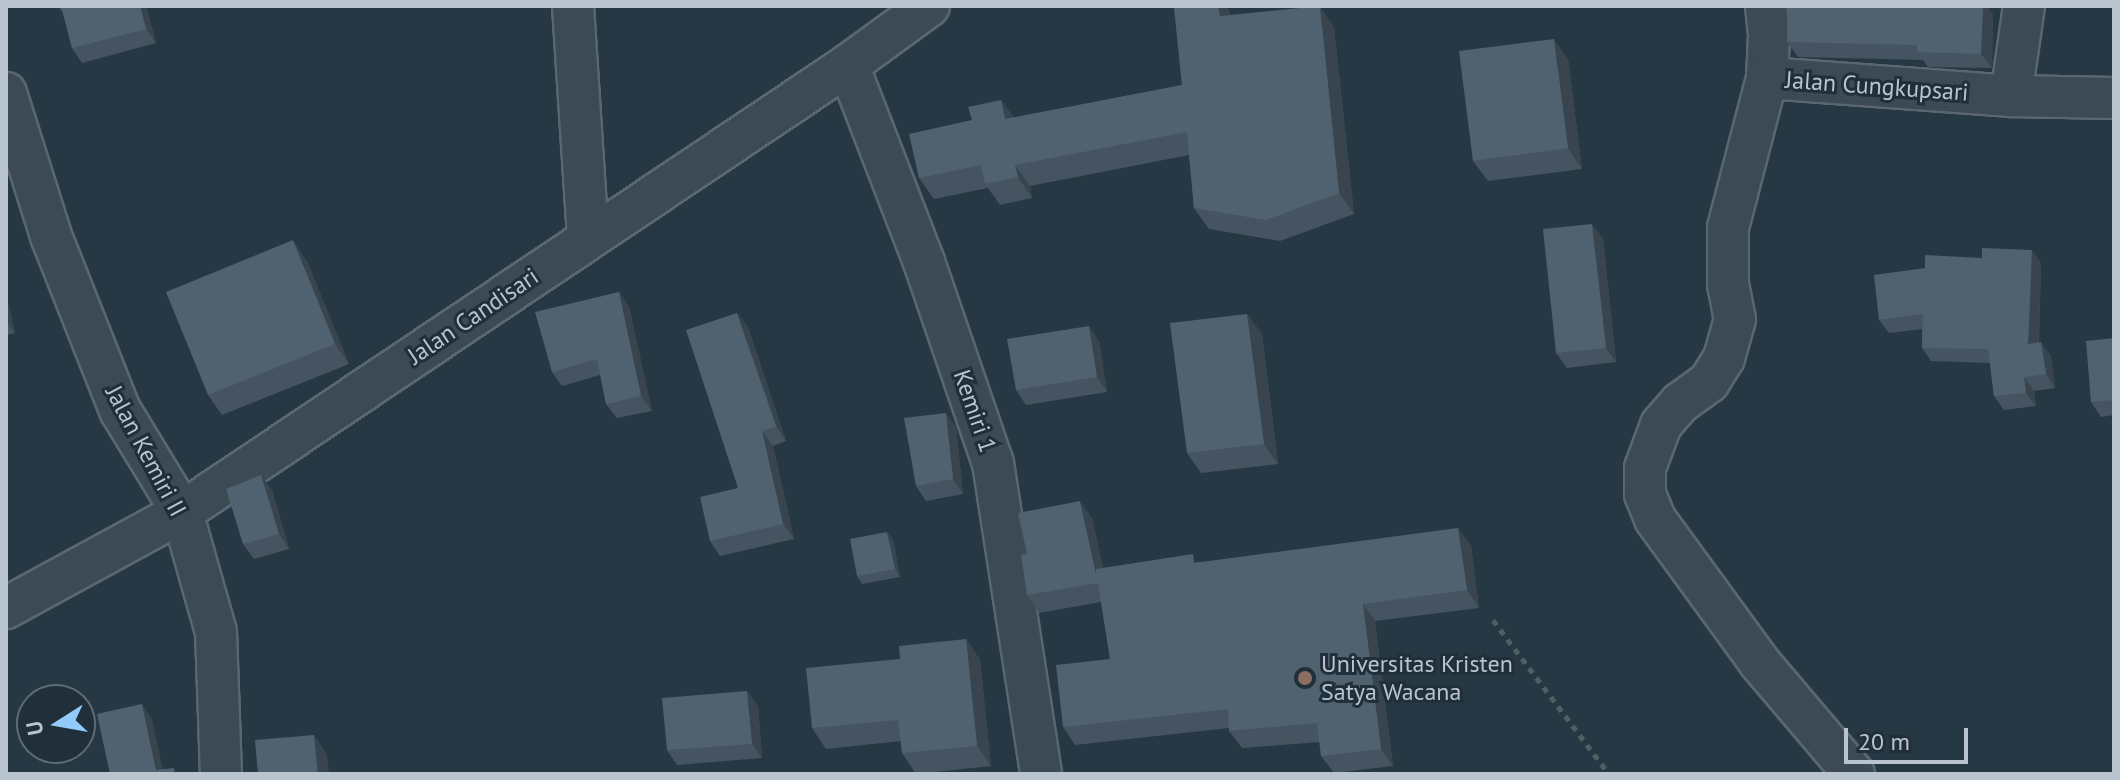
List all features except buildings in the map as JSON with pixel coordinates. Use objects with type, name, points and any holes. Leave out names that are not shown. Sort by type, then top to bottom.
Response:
[{"type":"street","points":[[573,6],[588,239]]},
{"type":"street","name":"Jalan Candisari","points":[[6,608],[182,512],[848,65],[929,6]]},
{"type":"street","name":"Jalan Cungkupsari","points":[[1766,6],[1769,36],[1767,78],[2011,96],[2114,98]]},
{"type":"street","points":[[2011,96],[2024,6]]},
{"type":"street","name":"Kemiri 1","points":[[848,65],[924,262],[993,463],[1041,774]]},
{"type":"street","points":[[1767,78],[1728,228],[1728,284],[1735,319],[1724,358],[1709,382],[1680,403],[1661,425],[1645,468],[1645,494],[1655,519],[1751,651],[1854,774]]},
{"type":"street","name":"Jalan Kemiri II","points":[[6,93],[51,236],[120,410],[182,512],[216,632],[221,774]]},
{"type":"path","points":[[1493,620],[1609,774]]},
{"type":"place","name":"Universitas Kristen Satya Wacana","points":[[1305,678]]}]
